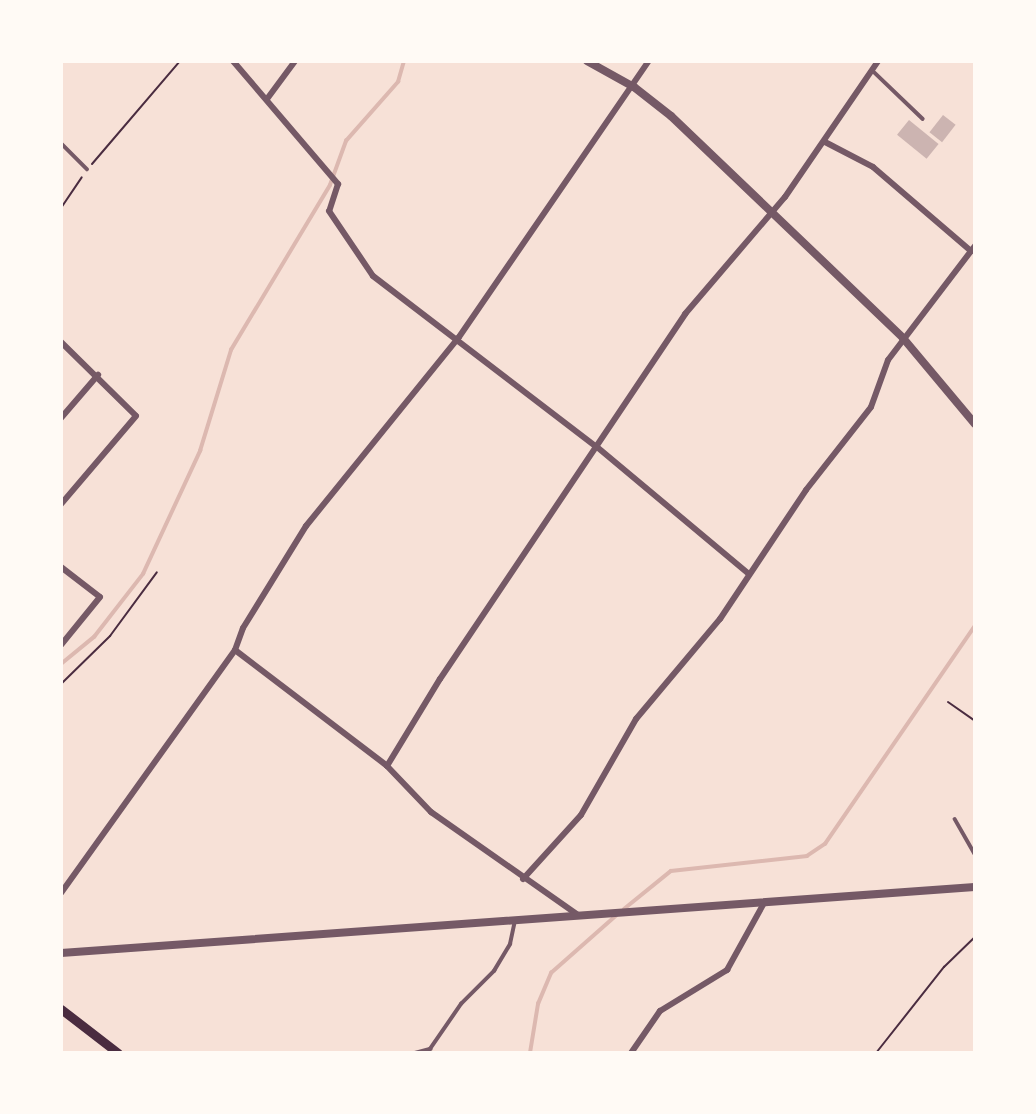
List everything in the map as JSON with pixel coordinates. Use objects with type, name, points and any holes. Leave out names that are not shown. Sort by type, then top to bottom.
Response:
[{"type":"main road","points":[[61,1009],[118,1053]]},
{"type":"street","points":[[233,61],[338,184],[329,211],[373,276],[444,334],[459,337],[597,447],[749,574]]},
{"type":"street","points":[[267,99],[295,61]]},
{"type":"street","points":[[587,61],[634,87],[772,212],[903,338],[975,424]]},
{"type":"street","points":[[61,893],[236,650],[243,628],[306,526],[459,337],[634,87],[649,61]]},
{"type":"street","points":[[387,766],[440,679],[685,314],[772,212],[825,142],[878,61]]},
{"type":"street","points":[[523,879],[581,815],[635,719],[720,620],[806,490],[871,407],[888,360],[973,248],[873,167],[825,142]]},
{"type":"street","points":[[61,342],[98,374],[136,416],[61,504]]},
{"type":"street","points":[[61,418],[98,374]]},
{"type":"street","points":[[61,567],[100,597],[61,645]]},
{"type":"street","points":[[236,650],[387,766],[431,812],[578,915]]},
{"type":"street","points":[[61,953],[975,887]]},
{"type":"street","points":[[631,1053],[660,1011],[727,970],[764,904]]},
{"type":"lane","points":[[873,71],[923,119]]},
{"type":"lane","points":[[61,143],[87,169]]},
{"type":"lane","points":[[955,818],[975,854]]},
{"type":"lane","points":[[415,1053],[430,1049],[461,1004],[494,971],[510,944],[514,919]]},
{"type":"path","points":[[61,208],[87,169],[180,61]]},
{"type":"path","points":[[61,684],[110,636],[157,572]]},
{"type":"path","points":[[948,702],[975,721]]},
{"type":"path","points":[[876,1053],[944,967],[975,937]]},
{"type":"building","points":[[943,115],[956,125],[942,142],[929,132]]},
{"type":"building","points":[[909,120],[939,144],[927,159],[897,135]]},
{"type":"waterway","points":[[61,664],[94,637],[143,574],[200,451],[231,350],[330,185],[346,141],[398,82],[404,61]]},
{"type":"waterway","points":[[624,909],[671,871],[807,856],[825,844],[975,626]]},
{"type":"waterway","points":[[530,1053],[538,1004],[551,973],[618,914]]}]
